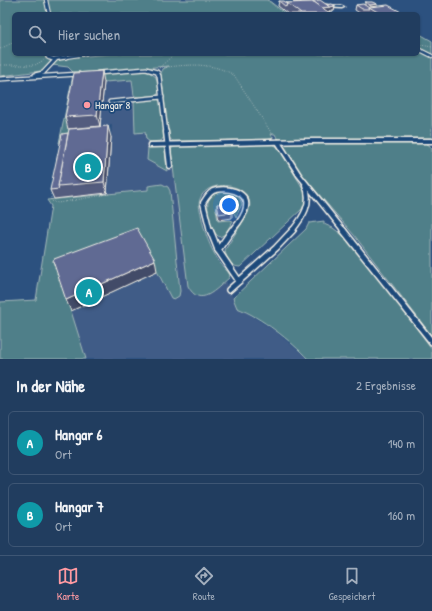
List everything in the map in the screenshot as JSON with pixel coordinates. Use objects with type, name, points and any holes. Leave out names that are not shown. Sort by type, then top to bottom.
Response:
[{"type":"street","points":[[319,6],[342,6]]},
{"type":"lane","points":[[46,0],[49,12]]},
{"type":"lane","points":[[420,50],[432,56]]},
{"type":"lane","points":[[49,58],[56,59],[67,56]]},
{"type":"lane","points":[[0,78],[40,74],[56,59]]},
{"type":"lane","points":[[91,73],[151,70],[156,72],[159,76],[170,166]]},
{"type":"lane","points":[[0,78],[83,74]]},
{"type":"lane","points":[[110,102],[162,97]]},
{"type":"lane","points":[[150,145],[432,140]]},
{"type":"lane","points":[[278,142],[305,182],[406,307],[432,342]]},
{"type":"lane","points":[[230,290],[291,233],[301,221],[307,208],[309,198],[305,182]]},
{"type":"lane","points":[[218,250],[246,209],[245,200],[242,195],[232,190],[220,189],[211,192],[204,199],[203,204],[210,234],[218,250],[224,262],[239,281]]},
{"type":"path","points":[[266,0],[281,12]]},
{"type":"path","points":[[0,49],[12,43]]},
{"type":"path","points":[[420,44],[432,47]]},
{"type":"path","points":[[172,56],[159,68],[207,65],[223,69],[234,76],[278,142]]},
{"type":"path","points":[[0,65],[35,64],[49,58]]},
{"type":"path","points":[[52,190],[51,201],[58,203],[109,194]]},
{"type":"shaded area","points":[[132,79],[134,96],[147,97],[147,100],[134,101],[149,131],[150,154],[193,179],[205,248],[222,271],[237,308],[275,331],[308,359],[0,359],[0,302],[35,300],[51,206],[47,200],[107,193],[112,125],[100,127],[104,82]]},
{"type":"green space","points":[[0,0],[268,0],[283,12],[12,12],[12,56],[420,56],[420,34],[432,41],[432,138],[284,140],[277,138],[275,134],[271,134],[273,138],[267,140],[173,141],[169,136],[161,73],[163,69],[169,66],[74,73],[68,67],[52,65],[40,74],[41,71],[0,76]]},
{"type":"green space","points":[[141,71],[149,72],[156,77],[159,92],[157,95],[140,97],[134,96],[132,80],[77,84],[91,127],[99,136],[59,143],[73,75]]},
{"type":"green space","points":[[157,99],[160,101],[164,137],[161,141],[150,142],[146,139],[145,132],[135,133],[134,101]]},
{"type":"green space","points":[[423,142],[429,145],[432,149],[432,336],[354,235],[297,169],[283,148],[287,144]]},
{"type":"green space","points":[[272,144],[278,147],[304,190],[306,200],[302,209],[240,267],[237,267],[230,262],[226,256],[225,250],[248,213],[250,203],[247,196],[232,186],[213,187],[205,192],[199,201],[202,221],[210,246],[220,263],[230,275],[229,278],[208,295],[198,296],[193,293],[188,286],[171,151],[172,148],[178,146]]},
{"type":"green space","points":[[161,146],[165,149],[167,171],[147,160],[148,148]]},
{"type":"green space","points":[[162,184],[168,187],[170,191],[180,291],[179,296],[174,299],[171,298],[157,271],[71,311],[86,359],[0,359],[0,302],[36,300],[51,206],[47,200],[148,190],[148,186]]},
{"type":"green space","points":[[225,191],[236,195],[242,204],[236,217],[231,207],[216,209],[218,221],[233,221],[225,234],[220,237],[214,231],[212,226],[208,214],[208,203],[212,195]]},
{"type":"green space","points":[[324,221],[324,224],[333,228],[345,237],[379,278],[432,349],[432,359],[308,359],[266,323],[237,308],[233,298],[306,229],[309,223]]},
{"type":"building","points":[[320,0],[330,7],[322,8],[313,1]]},
{"type":"building","points":[[279,1],[284,1],[287,3],[286,7]]},
{"type":"building","points":[[300,1],[302,3],[293,2]]},
{"type":"building","points":[[314,2],[328,12],[298,12],[287,3]]},
{"type":"building","points":[[365,2],[372,2],[377,4],[370,5]]},
{"type":"building","points":[[332,4],[335,6],[330,7],[327,5]]},
{"type":"building","points":[[363,4],[369,9],[362,9],[356,5]]},
{"type":"building","points":[[388,5],[401,12],[378,12],[369,7]]},
{"type":"building","name":"Hangar 8","points":[[102,71],[97,115],[65,117],[74,73]]},
{"type":"building","points":[[108,126],[104,182],[58,186],[69,129]]},
{"type":"building","points":[[68,133],[58,186],[59,189],[50,190],[62,134]]},
{"type":"building","points":[[230,203],[232,212],[219,214],[217,204]]},
{"type":"building","points":[[137,228],[155,260],[66,300],[53,261],[54,259]]},
{"type":"place","name":"Hangar 8","points":[[87,105]]},
{"type":"place","name":"Hangar 7","points":[[88,167]]},
{"type":"place","name":"Hangar 6","points":[[89,292]]}]
